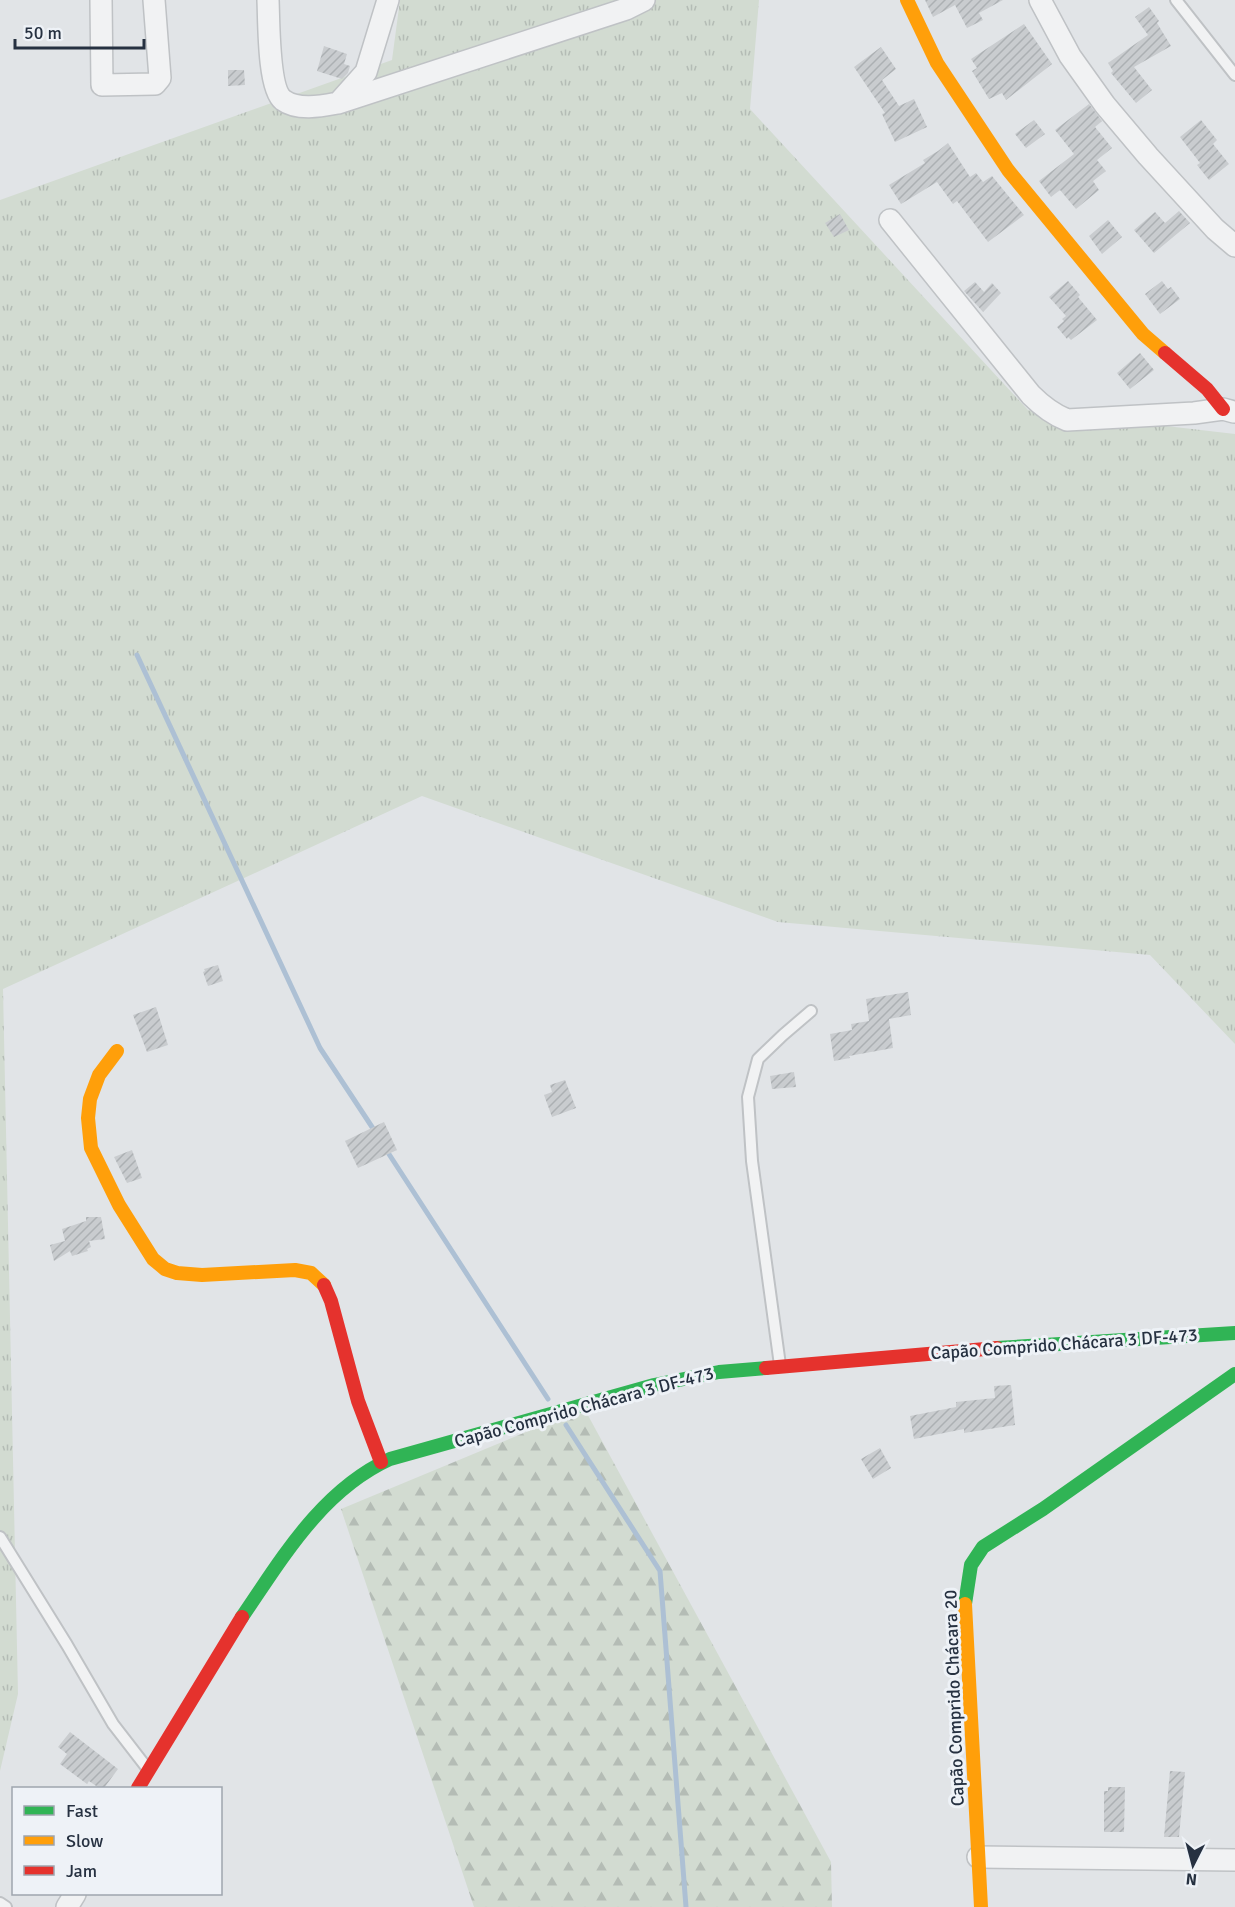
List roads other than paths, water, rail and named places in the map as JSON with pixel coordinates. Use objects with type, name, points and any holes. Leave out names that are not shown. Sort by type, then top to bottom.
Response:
[{"type":"street","points":[[101,0],[102,85],[155,84],[160,78],[154,0]]},
{"type":"street","points":[[268,0],[271,60],[278,94],[285,102],[298,106],[338,103],[626,9],[644,0]]},
{"type":"street","points":[[338,103],[366,72],[388,0]]},
{"type":"street","points":[[907,0],[937,63],[1008,170],[1143,334],[1229,411]]},
{"type":"street","points":[[1040,0],[1070,56],[1105,105],[1200,213],[1235,246]]},
{"type":"street","points":[[890,220],[1031,395],[1042,407],[1057,416],[1067,420],[1229,411]]},
{"type":"street","points":[[117,1051],[99,1075],[90,1099],[88,1118],[91,1148],[119,1205],[153,1258],[165,1269],[177,1273],[202,1275],[296,1270],[311,1273],[323,1284],[331,1301],[358,1401],[381,1462]]},
{"type":"street","name":"Capão Comprido Chácara 3 DF-473","points":[[139,1787],[252,1600],[316,1513],[371,1466],[654,1385],[719,1372],[1007,1347],[1235,1333]]},
{"type":"street","name":"Capão Comprido Chácara 20","points":[[981,1907],[965,1602],[971,1563],[975,1554],[1235,1374]]},
{"type":"street","points":[[978,1857],[1235,1860]]},
{"type":"lane","points":[[1176,0],[1235,75]]},
{"type":"lane","points":[[781,1366],[752,1161],[748,1097],[758,1059],[811,1011]]},
{"type":"lane","points":[[0,1537],[113,1724],[149,1770]]},
{"type":"lane","points":[[0,1903],[6,1907]]},
{"type":"waterway","points":[[137,655],[320,1048],[376,1133]]},
{"type":"waterway","points":[[385,1148],[548,1399]]},
{"type":"waterway","points":[[566,1425],[660,1571],[686,1907]]}]
